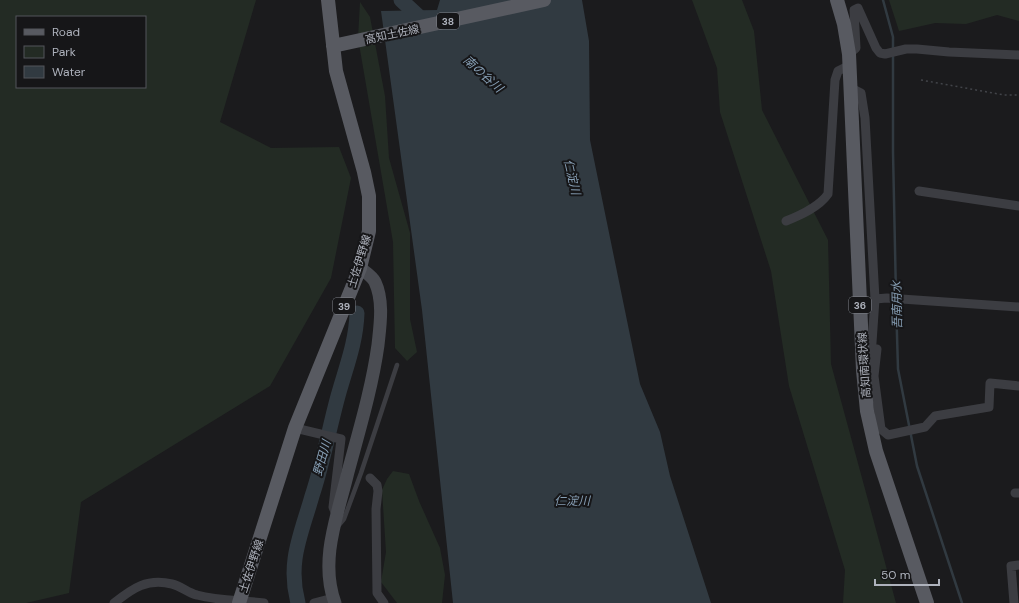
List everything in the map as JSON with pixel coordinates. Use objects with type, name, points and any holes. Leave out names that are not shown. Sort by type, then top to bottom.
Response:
[{"type":"main road","name":"土佐伊野線","points":[[239,602],[295,428],[360,268],[369,231],[369,196],[364,172],[336,71],[328,0]]},
{"type":"main road","name":"高知土佐線","points":[[333,46],[544,0]]},
{"type":"main road","name":"高知南環状線","points":[[837,0],[844,24],[850,59],[863,370],[867,411],[876,451],[927,603]]},
{"type":"street","points":[[786,221],[801,216],[824,200],[828,194],[835,80],[838,71],[850,59],[856,48],[854,10],[858,8],[876,48],[880,53],[886,54],[906,49],[1019,55]]},
{"type":"street","points":[[851,88],[861,93],[865,118],[875,299],[871,356],[868,364],[863,370]]},
{"type":"street","points":[[919,191],[1019,206]]},
{"type":"street","points":[[314,603],[331,601],[329,563],[330,542],[376,357],[381,321],[376,284],[371,277],[360,268]]},
{"type":"street","points":[[875,299],[907,299],[1019,307]]},
{"type":"street","points":[[874,318],[878,353],[874,376],[881,429],[888,435],[925,426],[935,416],[989,407],[990,383],[1019,386]]},
{"type":"street","points":[[295,428],[339,438],[341,441],[333,507],[337,517]]},
{"type":"street","points":[[370,478],[377,485],[378,491],[376,509],[377,593],[384,603]]},
{"type":"street","points":[[1014,603],[1011,566],[1019,565]]},
{"type":"street","points":[[114,603],[135,588],[148,582],[173,584],[198,595],[239,602],[264,603]]},
{"type":"lane","points":[[333,530],[344,519],[397,365]]},
{"type":"path","points":[[920,80],[1004,95],[1019,95]]},
{"type":"green space","points":[[0,0],[256,0],[220,122],[271,148],[339,147],[351,178],[331,278],[270,386],[81,502],[69,593],[26,603],[0,603]]},
{"type":"green space","points":[[692,0],[742,0],[754,31],[762,110],[828,240],[831,364],[896,603],[843,603],[845,570],[789,386],[771,271],[720,112],[717,68]]},
{"type":"green space","points":[[889,0],[1019,0],[1019,21],[997,15],[966,24],[935,23],[899,31]]},
{"type":"green space","points":[[360,2],[370,17],[385,96],[389,158],[410,233],[410,319],[417,352],[407,361],[395,348],[393,242],[358,38]]},
{"type":"green space","points":[[393,471],[409,474],[419,501],[440,548],[445,575],[442,603],[397,603],[381,582],[386,552],[382,490]]},
{"type":"water","name":"仁淀川","points":[[440,0],[582,0],[589,41],[590,140],[640,384],[660,432],[670,476],[711,603],[453,603],[422,310],[381,11],[437,10]]},
{"type":"waterway","name":"南の谷川","points":[[401,0],[427,24]]},
{"type":"waterway","name":"吾南用水","points":[[883,0],[893,37],[893,152],[896,296]]},
{"type":"waterway","name":"吾南用水","points":[[896,301],[898,369],[917,466],[962,603]]},
{"type":"waterway","name":"野田川","points":[[298,603],[294,574],[297,549],[350,355],[355,335],[357,313]]}]
